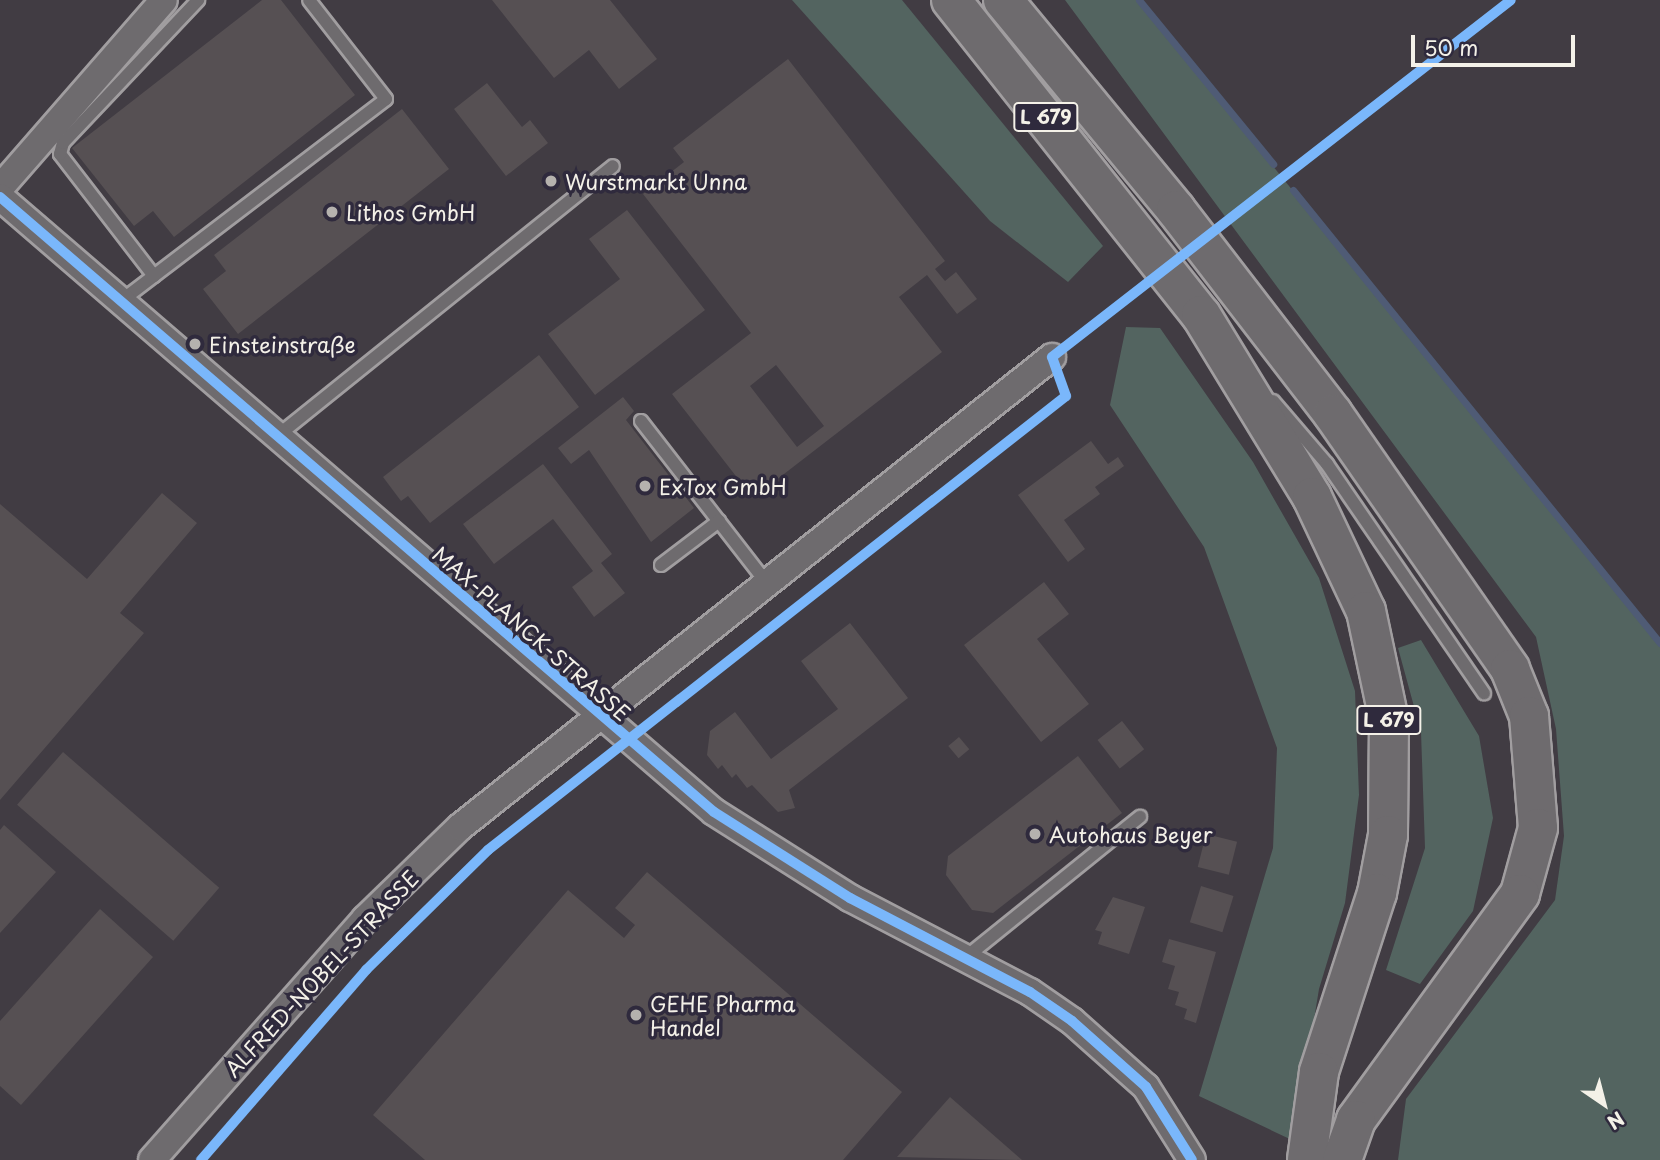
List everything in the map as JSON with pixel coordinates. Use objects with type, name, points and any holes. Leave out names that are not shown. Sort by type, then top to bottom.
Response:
[{"type":"highway","name":"L 679","points":[[951,0],[1141,234],[1201,317],[1342,554],[1380,661],[1389,720],[1391,770],[1381,870],[1318,1072],[1307,1160]]},
{"type":"highway","name":"L 679","points":[[1003,0],[1236,285],[1401,509],[1510,669],[1529,716],[1538,828],[1520,894],[1356,1120],[1342,1160]]},
{"type":"highway","name":"L 679","points":[[1370,1160],[1369,1123],[1377,1090]]},
{"type":"street","points":[[0,188],[164,0]]},
{"type":"street","name":"MAX-PLANCK-STRASSE","points":[[0,197],[596,715],[771,852],[1030,992],[1119,1059],[1146,1087],[1187,1150],[1209,1160]]},
{"type":"street","name":"MAX-PLANCK-STRASSE","points":[[596,715],[1052,356]]},
{"type":"street","name":"ALFRED-NOBEL-STRASSE","points":[[152,1160],[365,919],[460,827],[596,715]]},
{"type":"lane","points":[[154,276],[60,154],[63,143],[198,0]]},
{"type":"lane","points":[[121,301],[386,99],[309,0]]},
{"type":"lane","points":[[276,436],[613,166]]},
{"type":"lane","points":[[1201,317],[1327,464],[1484,693]]},
{"type":"lane","points":[[641,421],[766,582]]},
{"type":"lane","points":[[661,565],[719,521]]},
{"type":"lane","points":[[965,958],[1140,817]]},
{"type":"shaded area","points":[[792,0],[902,0],[1103,246],[1068,282],[990,221]]},
{"type":"shaded area","points":[[1065,0],[1138,0],[1660,643],[1660,1160],[1398,1160],[1406,1099],[1555,900],[1564,836],[1556,729],[1536,637]]},
{"type":"shaded area","points":[[1126,327],[1160,328],[1253,462],[1319,578],[1355,691],[1359,795],[1345,903],[1319,989],[1294,1141],[1199,1096],[1273,848],[1277,748],[1204,547],[1110,405]]},
{"type":"shaded area","points":[[1421,640],[1479,736],[1493,818],[1473,911],[1420,984],[1386,970],[1425,848],[1421,732],[1398,648]]},
{"type":"building","points":[[262,0],[281,0],[355,95],[174,237],[153,211],[134,226],[72,148]]},
{"type":"building","points":[[492,0],[610,0],[657,59],[619,89],[589,50],[554,78]]},
{"type":"building","points":[[788,59],[945,261],[935,269],[945,281],[956,272],[977,299],[957,314],[927,275],[899,297],[942,352],[753,498],[672,394],[751,333],[643,194],[684,162],[673,148]],"holes":[[[776,365],[824,426],[797,447],[750,386]]]},
{"type":"building","points":[[487,83],[522,127],[530,120],[548,143],[506,176],[454,109]]},
{"type":"building","name":"Lithos GmbH","points":[[402,109],[449,169],[238,334],[203,289],[226,271],[214,255]]},
{"type":"building","points":[[627,210],[705,310],[595,395],[548,334],[620,279],[589,239]]},
{"type":"building","points":[[539,355],[579,407],[430,523],[408,496],[401,501],[383,477]]},
{"type":"building","name":"ExTox GmbH","points":[[623,397],[634,411],[626,420],[694,508],[651,542],[589,450],[571,464],[558,448]]},
{"type":"building","points":[[1091,441],[1108,464],[1118,457],[1124,466],[1095,487],[1100,494],[1064,520],[1085,549],[1068,562],[1018,495]]},
{"type":"building","points":[[543,464],[612,554],[601,563],[625,593],[594,617],[572,587],[593,571],[553,519],[494,564],[463,524]]},
{"type":"building","points":[[162,493],[197,523],[120,613],[144,633],[0,800],[0,504],[87,579]]},
{"type":"building","points":[[1044,582],[1069,614],[1037,639],[1089,704],[1041,742],[964,645]]},
{"type":"building","points":[[850,623],[908,698],[789,790],[795,808],[778,812],[752,785],[747,788],[736,774],[732,778],[722,765],[718,769],[707,755],[710,731],[735,712],[771,759],[838,709],[801,661]]},
{"type":"building","points":[[1122,721],[1144,749],[1120,768],[1098,740]]},
{"type":"building","points":[[959,737],[969,749],[959,758],[948,746]]},
{"type":"building","points":[[63,752],[219,888],[173,941],[17,805]]},
{"type":"building","name":"Autohaus Beyer","points":[[1078,756],[1122,813],[993,913],[972,910],[946,875],[948,856]]},
{"type":"building","points":[[4,825],[56,872],[0,933],[0,830]]},
{"type":"building","points":[[1206,834],[1237,842],[1229,875],[1198,867]]},
{"type":"building","name":"GEHE Pharma Handel","points":[[647,872],[902,1092],[843,1160],[425,1160],[373,1115],[568,890],[624,938],[635,925],[615,908]]},
{"type":"building","points":[[1201,886],[1234,896],[1222,932],[1190,922]]},
{"type":"building","points":[[1113,897],[1145,907],[1129,954],[1098,944],[1102,932],[1095,930]]},
{"type":"building","points":[[100,909],[153,957],[21,1105],[0,1086],[0,1021]]},
{"type":"building","points":[[1169,939],[1216,952],[1196,1023],[1184,1019],[1187,1009],[1175,1005],[1179,992],[1168,989],[1175,966],[1162,962]]},
{"type":"building","points":[[950,1097],[1022,1160],[897,1157]]},
{"type":"waterway","points":[[1139,0],[1273,164]]},
{"type":"waterway","points":[[1293,190],[1660,643]]},
{"type":"cycle path","points":[[201,1160],[366,970],[488,850],[1066,396],[1052,357],[1511,0]]},
{"type":"cycle path","points":[[0,197],[714,812],[850,898],[1030,992],[1072,1021],[1146,1087],[1192,1160]]},
{"type":"place","name":"Wurstmarkt Unna","points":[[551,181]]},
{"type":"place","name":"Lithos GmbH","points":[[332,212]]},
{"type":"place","name":"Einsteinstraße","points":[[195,344]]},
{"type":"place","name":"ExTox GmbH","points":[[645,486]]},
{"type":"place","name":"Autohaus Beyer","points":[[1035,834]]},
{"type":"place","name":"GEHE Pharma Handel","points":[[636,1015]]}]
